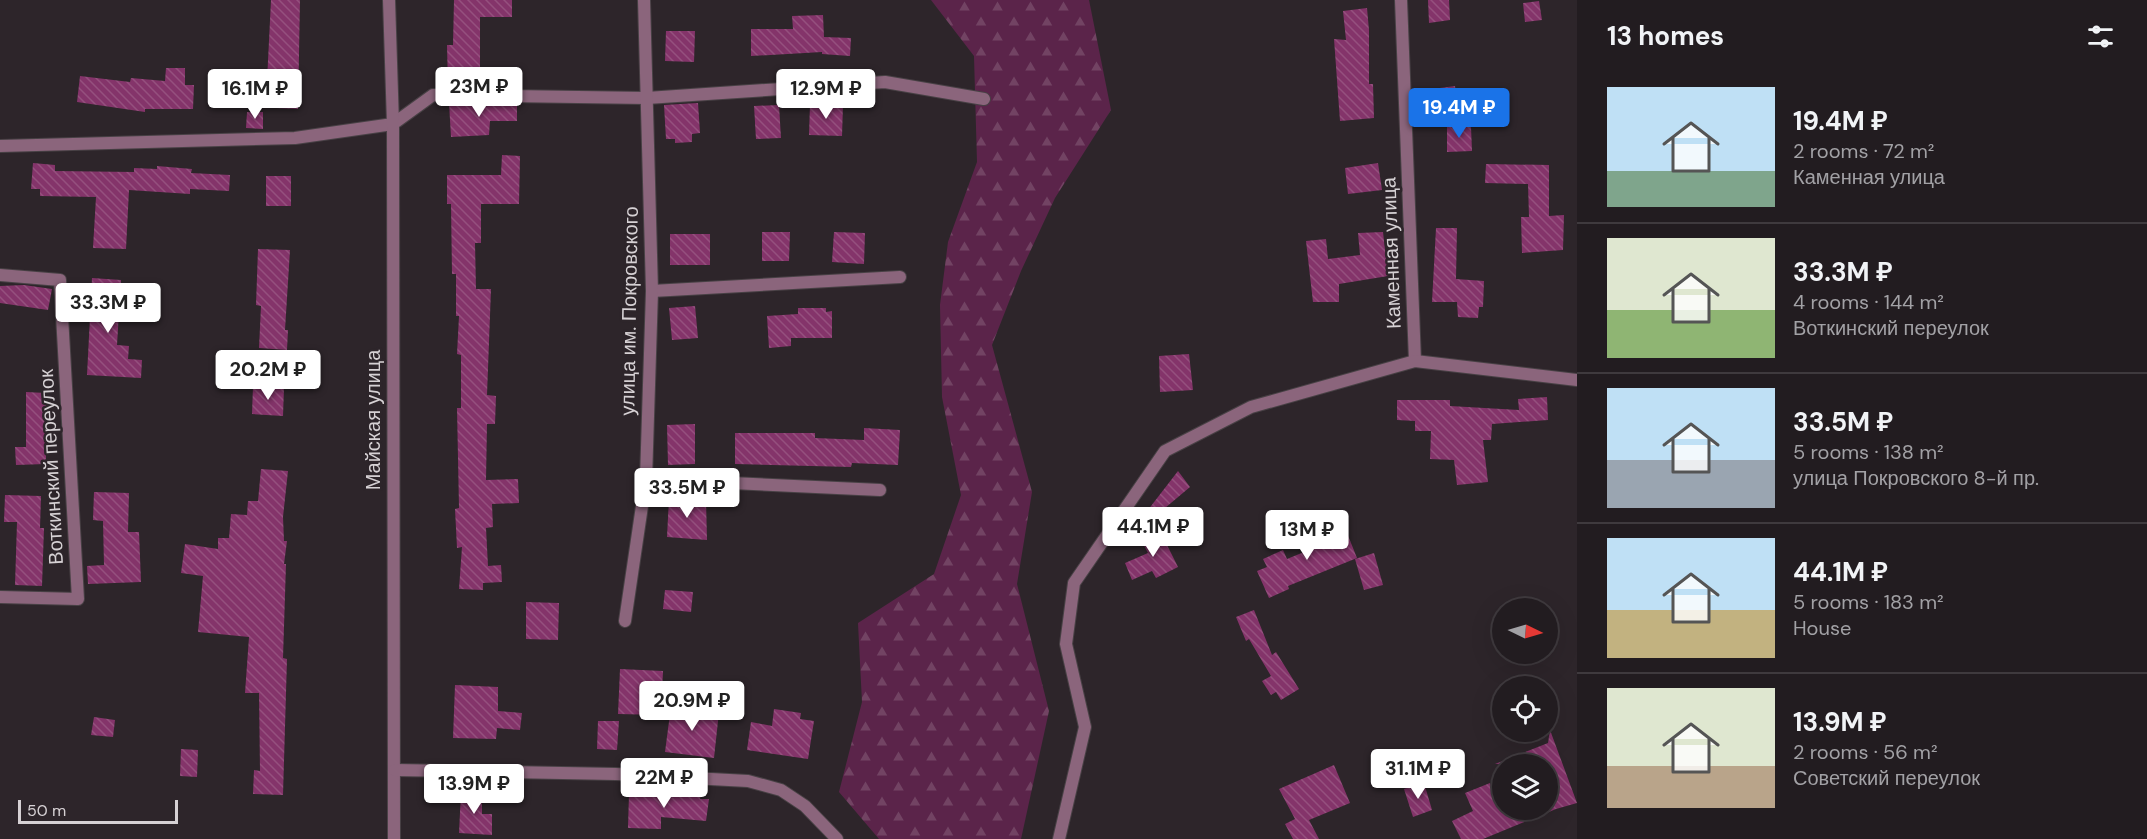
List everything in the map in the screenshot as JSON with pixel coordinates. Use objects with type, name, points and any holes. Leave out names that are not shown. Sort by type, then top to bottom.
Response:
[{"type":"street","name":"Майская улица","points":[[389,0],[393,124],[394,839]]},
{"type":"street","name":"улица им. Покровского","points":[[626,621],[646,479],[652,291],[651,97],[644,0]]},
{"type":"street","name":"Каменная улица","points":[[1401,0],[1415,361]]},
{"type":"street","points":[[0,146],[295,138],[393,124],[433,95],[651,97],[885,82],[984,99]]},
{"type":"street","name":"Воткинский переулок","points":[[0,275],[60,280],[78,599],[0,597]]},
{"type":"street","points":[[652,291],[900,277]]},
{"type":"street","points":[[1059,839],[1085,727],[1066,644],[1074,583],[1165,451],[1251,407],[1415,361],[1577,380]]},
{"type":"street","points":[[646,479],[880,490]]},
{"type":"street","points":[[395,770],[616,774],[748,781],[781,790],[805,806],[837,839]]},
{"type":"green space","points":[[931,0],[1089,0],[1111,110],[1055,198],[1021,271],[992,345],[1032,492],[1017,584],[1049,711],[1021,839],[879,839],[839,792],[862,702],[858,623],[934,574],[961,495],[942,397],[940,305],[948,242],[977,162],[974,56]]},
{"type":"building","points":[[271,0],[300,0],[298,109],[254,107],[255,81],[267,81]]},
{"type":"building","points":[[454,0],[512,0],[512,17],[480,17],[480,87],[448,87],[447,45],[453,45]]},
{"type":"building","points":[[1428,0],[1449,0],[1450,20],[1429,23]]},
{"type":"building","points":[[1539,1],[1542,20],[1525,22],[1523,3]]},
{"type":"building","points":[[1367,8],[1369,84],[1373,84],[1374,118],[1340,121],[1334,39],[1346,40],[1343,11]]},
{"type":"building","points":[[823,15],[824,37],[851,38],[850,56],[822,54],[822,52],[751,56],[751,29],[793,29],[792,16]]},
{"type":"building","points":[[666,31],[695,31],[694,62],[665,61]]},
{"type":"building","points":[[166,68],[185,68],[185,85],[194,85],[193,109],[145,109],[145,112],[77,102],[80,76],[130,82],[131,78],[165,81]]},
{"type":"building","points":[[1455,86],[1457,104],[1434,107],[1432,89]]},
{"type":"building","points":[[449,103],[517,104],[517,121],[490,121],[489,135],[451,137]]},
{"type":"building","points":[[698,103],[700,133],[692,134],[692,142],[675,143],[675,139],[666,139],[664,105]]},
{"type":"building","points":[[810,104],[843,105],[842,136],[809,135]]},
{"type":"building","points":[[779,105],[781,138],[756,139],[754,106]]},
{"type":"building","points":[[247,112],[263,112],[263,129],[246,128]]},
{"type":"building","points":[[1447,127],[1471,127],[1472,151],[1447,152]]},
{"type":"building","points":[[502,155],[520,156],[519,204],[481,204],[481,243],[475,243],[476,289],[491,289],[487,395],[496,396],[495,424],[487,424],[486,480],[518,479],[519,503],[492,504],[493,527],[486,528],[488,566],[501,565],[502,582],[483,583],[483,590],[459,589],[462,547],[457,548],[455,509],[459,508],[457,408],[461,408],[461,355],[457,354],[459,316],[456,316],[456,274],[452,274],[451,204],[447,204],[447,175],[501,175]]},
{"type":"building","points":[[33,163],[55,165],[55,171],[134,172],[134,168],[157,169],[157,166],[192,169],[191,173],[230,175],[229,191],[190,189],[190,194],[129,190],[126,249],[93,248],[96,197],[40,196],[40,189],[31,189]]},
{"type":"building","points":[[1378,163],[1382,190],[1348,194],[1345,168]]},
{"type":"building","points":[[1486,164],[1549,165],[1549,216],[1564,215],[1563,250],[1522,253],[1521,217],[1529,217],[1528,184],[1485,183]]},
{"type":"building","points":[[266,176],[291,176],[291,206],[266,206]]},
{"type":"building","points":[[1436,228],[1457,228],[1456,279],[1484,281],[1483,307],[1479,307],[1478,318],[1458,317],[1457,302],[1432,302]]},
{"type":"building","points":[[762,232],[790,232],[789,261],[762,261]]},
{"type":"building","points":[[834,232],[865,233],[864,264],[832,262]]},
{"type":"building","points":[[1383,232],[1388,276],[1339,284],[1339,302],[1313,302],[1306,241],[1326,239],[1328,259],[1360,255],[1358,233]]},
{"type":"building","points":[[670,234],[710,234],[710,265],[670,265]]},
{"type":"building","points":[[258,249],[290,250],[285,330],[288,330],[287,350],[259,348],[261,306],[256,305]]},
{"type":"building","points":[[92,278],[121,280],[117,345],[129,346],[128,359],[142,360],[141,378],[87,375]]},
{"type":"building","points":[[24,285],[52,289],[48,310],[0,303],[0,286]]},
{"type":"building","points":[[695,306],[698,338],[672,340],[669,308]]},
{"type":"building","points":[[798,308],[826,308],[826,312],[832,311],[832,338],[791,338],[791,346],[769,348],[767,316],[798,314]]},
{"type":"building","points":[[1189,354],[1193,390],[1160,392],[1159,356]]},
{"type":"building","points":[[253,386],[284,388],[283,416],[252,414]]},
{"type":"building","points":[[26,392],[46,393],[46,464],[16,465],[15,447],[26,447]]},
{"type":"building","points":[[1547,397],[1548,420],[1492,424],[1491,440],[1483,440],[1488,482],[1457,485],[1454,460],[1430,459],[1431,431],[1415,431],[1415,421],[1397,420],[1397,400],[1450,400],[1450,406],[1519,410],[1518,399]]},
{"type":"building","points":[[695,424],[695,464],[668,465],[667,425]]},
{"type":"building","points":[[864,428],[900,430],[898,465],[852,463],[851,467],[735,464],[735,433],[815,433],[815,438],[864,440]]},
{"type":"building","points":[[261,469],[288,471],[283,517],[284,541],[287,541],[284,564],[286,564],[283,658],[287,659],[283,795],[253,794],[254,770],[260,771],[259,693],[245,693],[249,637],[198,632],[203,576],[181,573],[185,544],[218,549],[218,538],[229,538],[231,514],[247,515],[248,501],[258,501]]},
{"type":"building","points":[[1178,471],[1190,487],[1146,524],[1141,519]]},
{"type":"building","points":[[94,492],[129,493],[128,532],[139,532],[141,582],[88,584],[87,566],[104,565],[103,521],[93,520]]},
{"type":"building","points":[[5,495],[41,496],[40,528],[44,528],[42,586],[15,585],[17,522],[4,522]]},
{"type":"building","points":[[669,498],[706,500],[707,540],[667,537]]},
{"type":"building","points":[[1343,523],[1357,558],[1288,586],[1289,589],[1269,598],[1257,571],[1267,567],[1263,559],[1283,550],[1287,559],[1321,545],[1316,534]]},
{"type":"building","points":[[1159,529],[1178,567],[1156,578],[1152,571],[1132,580],[1125,563],[1148,553],[1140,538]]},
{"type":"building","points":[[1374,553],[1383,585],[1364,590],[1355,559]]},
{"type":"building","points":[[665,590],[693,592],[691,612],[663,609]]},
{"type":"building","points":[[526,602],[559,603],[558,640],[526,639]]},
{"type":"building","points":[[1254,610],[1272,655],[1276,652],[1299,689],[1281,700],[1276,692],[1271,695],[1262,681],[1271,676],[1249,639],[1246,641],[1236,617]]},
{"type":"building","points":[[620,669],[663,671],[661,715],[618,714]]},
{"type":"building","points":[[455,685],[498,687],[498,711],[522,713],[520,730],[497,728],[496,739],[453,738]]},
{"type":"building","points":[[671,706],[719,712],[714,758],[665,752]]},
{"type":"building","points":[[774,709],[801,713],[800,719],[814,721],[808,759],[747,750],[751,722],[772,726]]},
{"type":"building","points":[[94,717],[115,720],[113,737],[91,735]]},
{"type":"building","points":[[598,721],[619,721],[617,750],[597,749]]},
{"type":"building","points":[[1554,742],[1577,803],[1558,808],[1558,754],[1520,754]]},
{"type":"building","points":[[181,749],[198,750],[197,777],[180,776]]},
{"type":"building","points":[[1334,765],[1350,803],[1309,820],[1319,839],[1293,839],[1285,824],[1295,819],[1279,789]]},
{"type":"building","points":[[1424,783],[1432,810],[1413,817],[1404,789]]},
{"type":"building","points":[[1490,783],[1492,820],[1529,820],[1483,839],[1461,839],[1452,821],[1473,811],[1465,793]]},
{"type":"building","points":[[461,792],[482,793],[482,814],[492,814],[492,835],[459,833]]},
{"type":"building","points":[[629,793],[701,796],[700,799],[709,799],[706,821],[661,817],[661,829],[628,828]]}]
